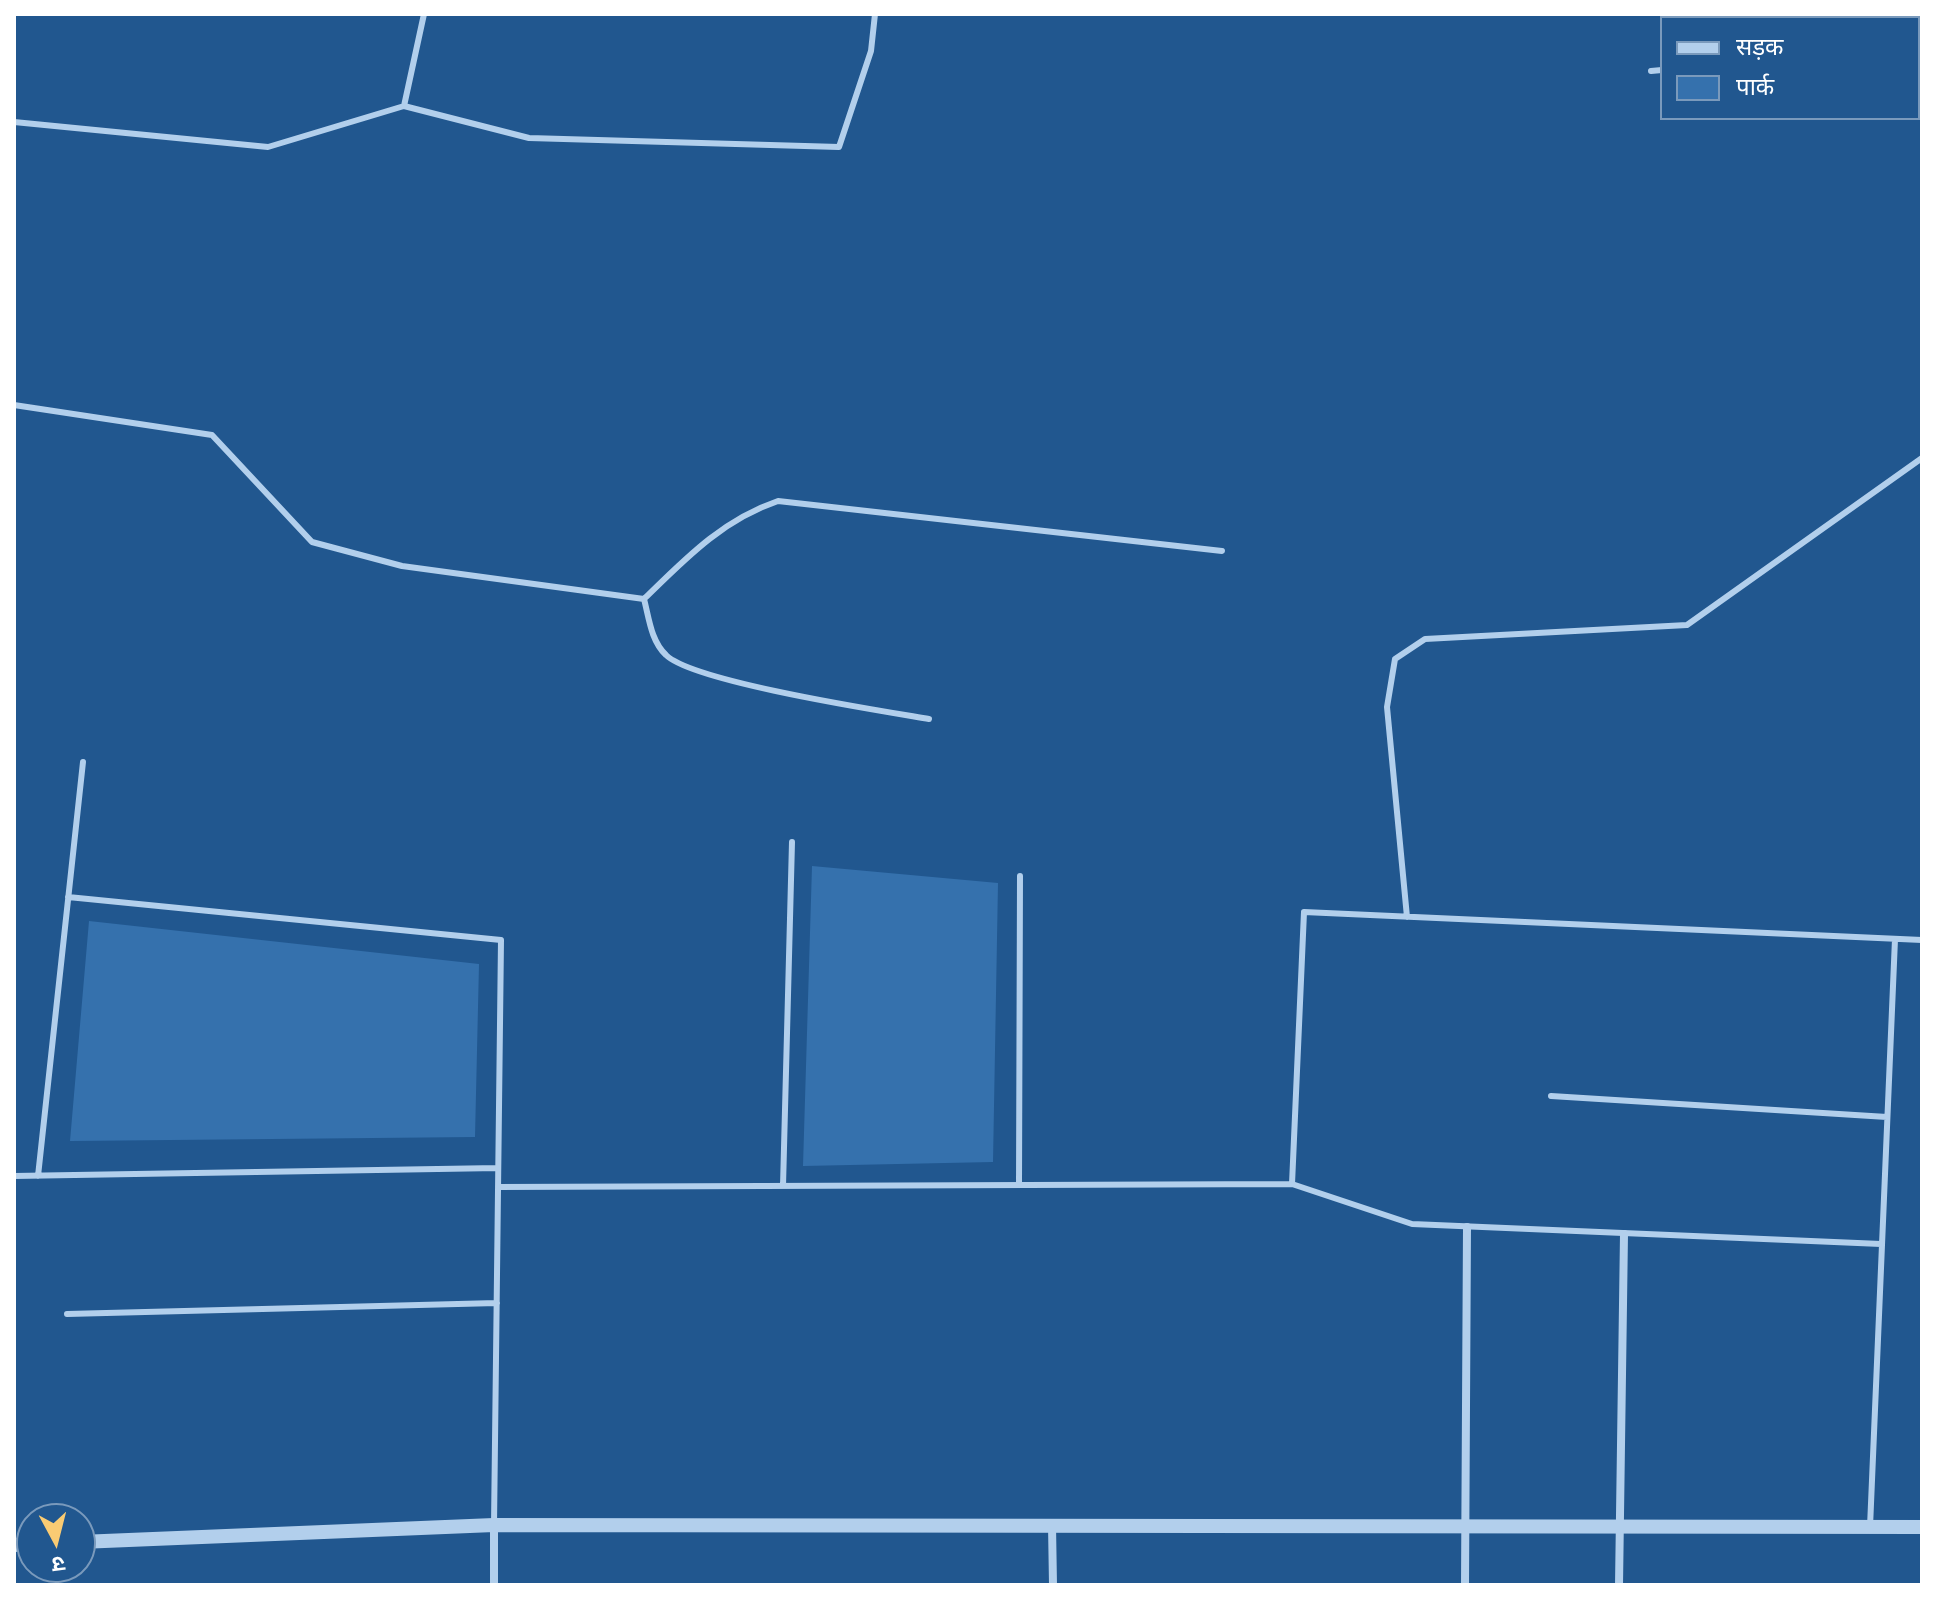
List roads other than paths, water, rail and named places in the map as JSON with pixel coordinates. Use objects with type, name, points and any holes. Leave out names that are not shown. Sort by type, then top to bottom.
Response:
[{"type":"street","points":[[1465,1585],[1467,1227]]},
{"type":"street","points":[[1619,1585],[1624,1234]]},
{"type":"street","points":[[96,1541],[494,1525],[1922,1527]]},
{"type":"street","points":[[494,1525],[494,1585]]},
{"type":"street","points":[[1052,1525],[1053,1585]]},
{"type":"lane","points":[[404,106],[424,14]]},
{"type":"lane","points":[[14,122],[268,147],[404,106],[529,138],[839,147],[871,51],[875,14]]},
{"type":"lane","points":[[1651,71],[1660,70]]},
{"type":"lane","points":[[14,405],[212,435],[312,542],[402,566],[644,599]]},
{"type":"lane","points":[[1407,917],[1387,707],[1395,659],[1425,639],[1687,625],[1922,458]]},
{"type":"lane","points":[[644,599],[722,528],[746,512],[778,501],[1222,551]]},
{"type":"lane","points":[[644,599],[654,639],[667,657],[703,673],[929,719]]},
{"type":"lane","points":[[38,1176],[83,762]]},
{"type":"lane","points":[[783,1186],[792,842]]},
{"type":"lane","points":[[1019,1185],[1020,876]]},
{"type":"lane","points":[[68,897],[501,940],[494,1525]]},
{"type":"lane","points":[[1292,1184],[1304,912],[1922,940]]},
{"type":"lane","points":[[1870,1527],[1895,939]]},
{"type":"lane","points":[[1551,1096],[1887,1117]]},
{"type":"lane","points":[[14,1176],[498,1168]]},
{"type":"lane","points":[[498,1187],[1292,1184],[1412,1224],[1881,1244]]},
{"type":"lane","points":[[67,1314],[497,1303]]}]
